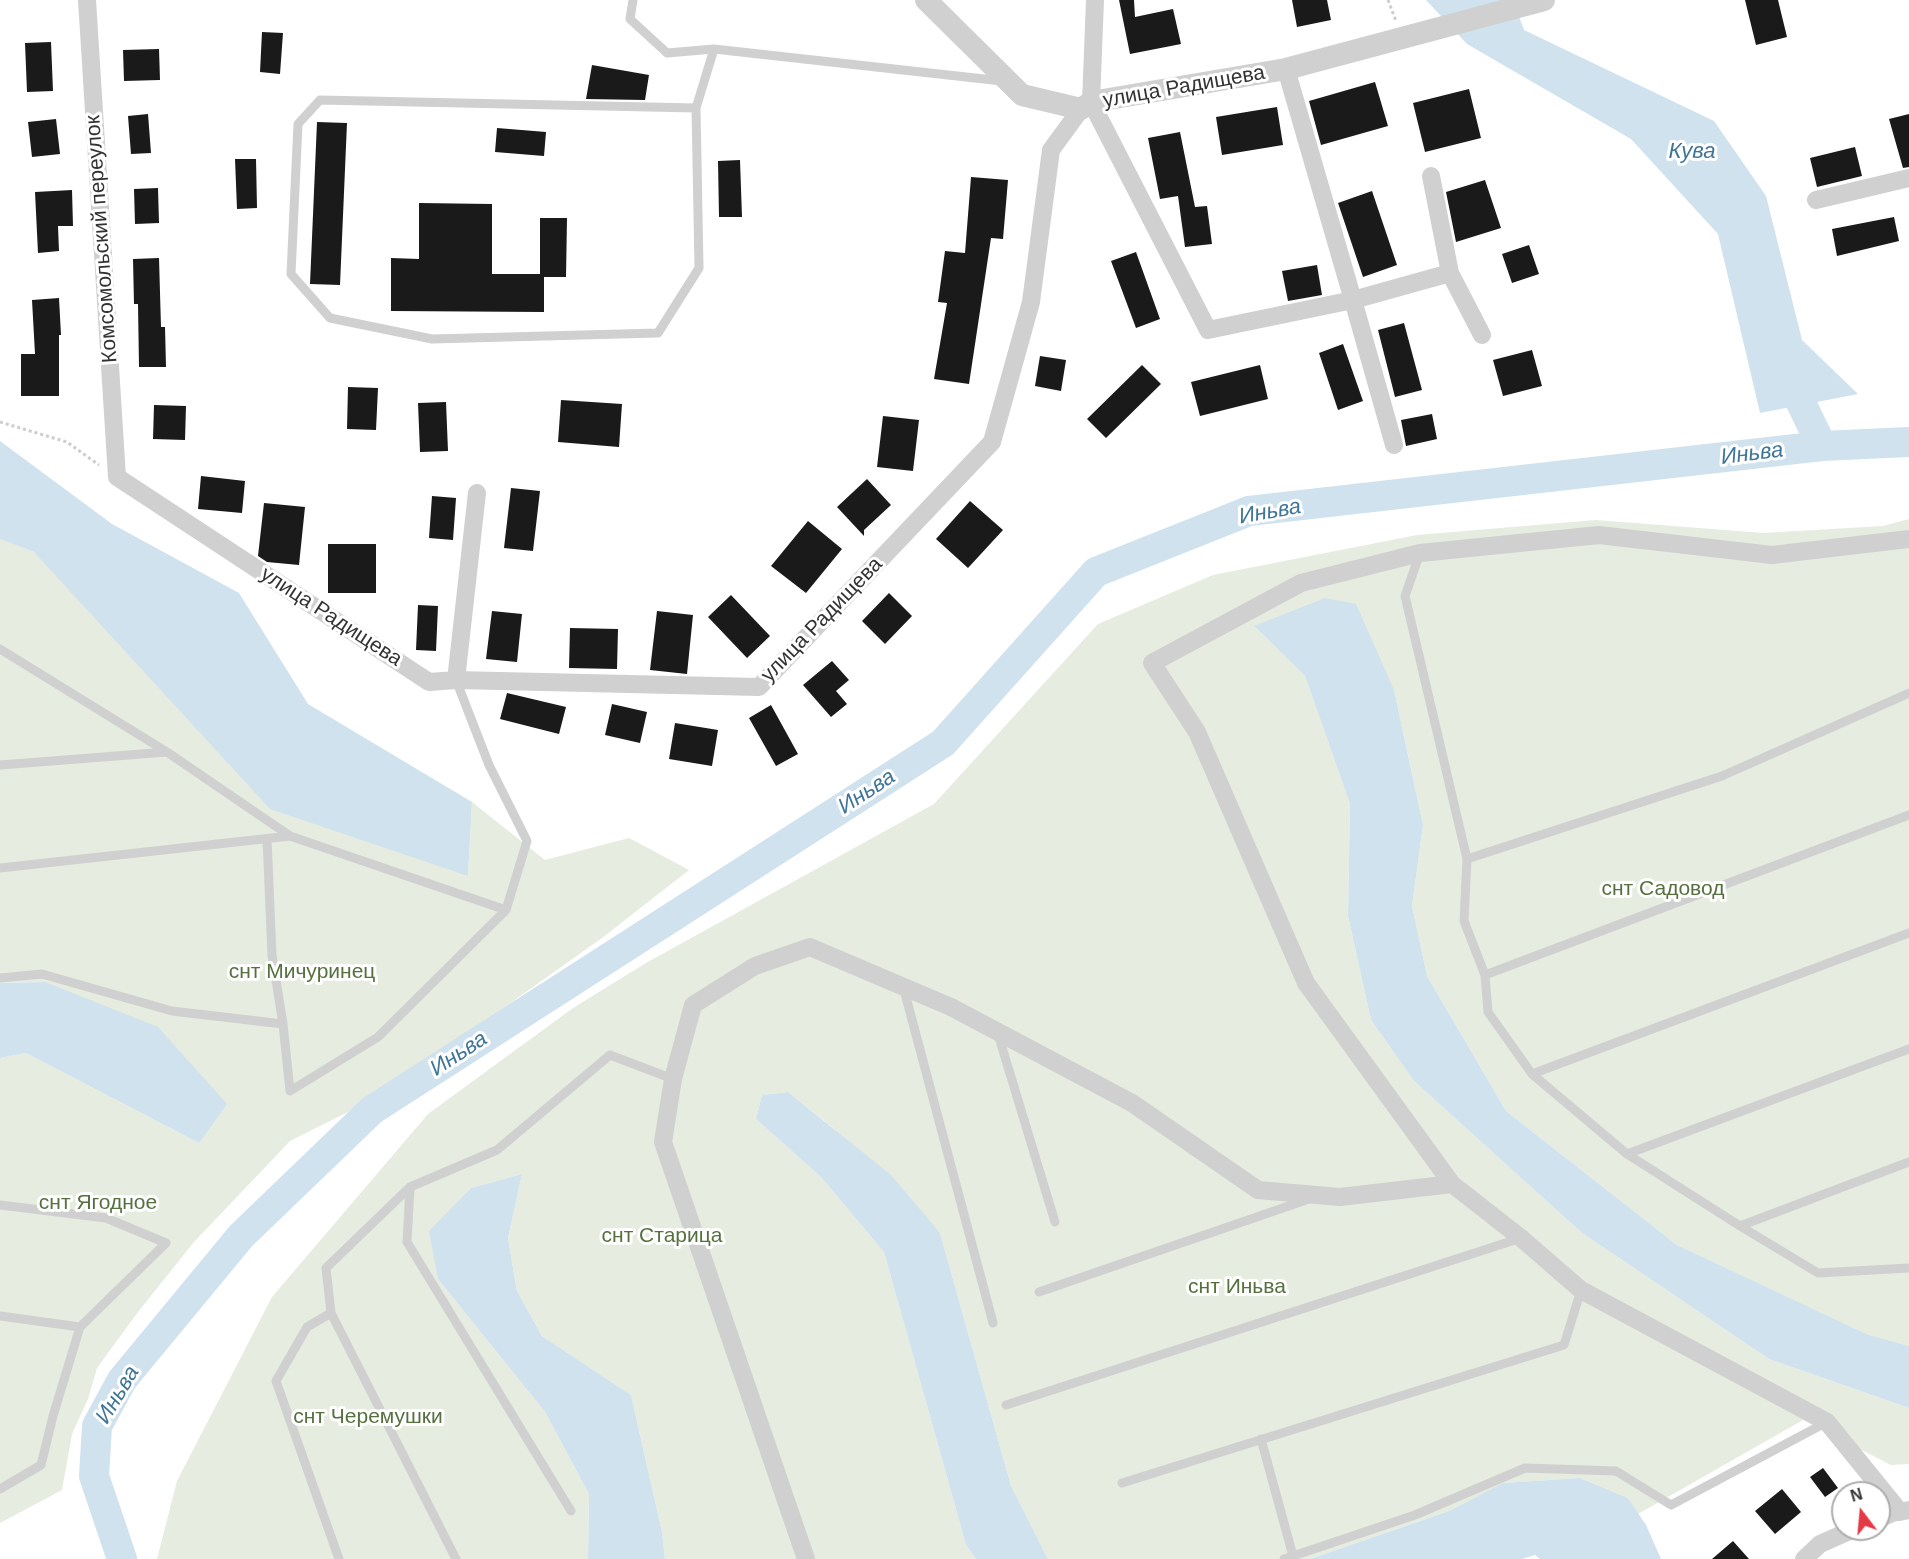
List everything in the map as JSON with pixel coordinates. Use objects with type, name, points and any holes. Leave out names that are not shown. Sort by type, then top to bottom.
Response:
[{"type":"street","name":"Комсомольский переулок","points":[[87,0],[117,477]]},
{"type":"street","points":[[926,0],[1022,95],[1086,106]]},
{"type":"street","points":[[1095,0],[1086,106],[1208,330],[1353,300],[1450,273]]},
{"type":"street","name":"улица Радищева","points":[[117,477],[429,682],[456,680],[759,687],[992,442],[1031,302],[1051,150],[1086,106],[1286,69],[1544,0]]},
{"type":"street","points":[[1286,69],[1394,445]]},
{"type":"street","points":[[1431,176],[1450,273],[1482,335]]},
{"type":"street","points":[[1816,200],[1909,178]]},
{"type":"street","points":[[456,680],[477,493]]},
{"type":"street","points":[[1904,1511],[1827,1422],[1581,1290],[1521,1238],[1452,1184],[1306,983],[1197,732],[1152,663],[1300,583],[1420,553],[1599,535],[1772,555],[1909,539]]},
{"type":"street","points":[[806,1559],[663,1142],[672,1079],[693,1005],[756,966],[810,947],[951,1006],[1132,1103],[1258,1190],[1340,1197],[1452,1184]]},
{"type":"street","points":[[1804,1559],[1820,1544],[1831,1539]]},
{"type":"lane","points":[[633,0],[630,19],[668,54],[714,49],[1008,81]]},
{"type":"lane","points":[[696,108],[320,100],[298,124],[291,274],[330,318],[432,339],[658,333],[699,268],[696,108],[714,49]]},
{"type":"lane","points":[[1420,553],[1405,596],[1467,859],[1464,921],[1485,975],[1488,1012],[1532,1074],[1627,1154],[1740,1226],[1818,1272],[1909,1268]]},
{"type":"lane","points":[[0,649],[167,752],[290,836],[506,910]]},
{"type":"lane","points":[[267,839],[272,955],[283,1024],[290,1092],[378,1037],[506,910],[527,841],[489,765],[456,680]]},
{"type":"lane","points":[[1467,859],[1722,776],[1909,693]]},
{"type":"lane","points":[[0,765],[167,752]]},
{"type":"lane","points":[[1485,975],[1909,815]]},
{"type":"lane","points":[[0,868],[290,836]]},
{"type":"lane","points":[[1532,1074],[1909,933]]},
{"type":"lane","points":[[0,978],[42,974],[172,1011],[283,1024]]},
{"type":"lane","points":[[903,986],[993,1323]]},
{"type":"lane","points":[[998,1031],[1055,1222]]},
{"type":"lane","points":[[1627,1154],[1909,1049]]},
{"type":"lane","points":[[456,1559],[331,1313],[326,1268],[410,1187],[497,1150],[610,1054],[672,1079]]},
{"type":"lane","points":[[1740,1226],[1909,1162]]},
{"type":"lane","points":[[410,1187],[407,1242],[572,1511]]},
{"type":"lane","points":[[1039,1292],[1319,1195]]},
{"type":"lane","points":[[0,1205],[106,1218],[166,1243],[80,1327],[41,1465],[0,1488]]},
{"type":"lane","points":[[1006,1405],[1521,1238]]},
{"type":"lane","points":[[1122,1483],[1564,1345],[1581,1290]]},
{"type":"lane","points":[[331,1313],[307,1327],[276,1380],[339,1559]]},
{"type":"lane","points":[[0,1316],[80,1327]]},
{"type":"lane","points":[[1261,1439],[1288,1558],[1414,1515],[1526,1468],[1616,1471],[1671,1505],[1827,1422]]},
{"type":"path","points":[[0,422],[68,442],[117,477]]},
{"type":"green space","points":[[1909,519],[1909,1346],[1868,1336],[1677,1245],[1506,1111],[1427,976],[1412,906],[1423,825],[1394,690],[1254,626],[1305,676],[1350,804],[1348,916],[1371,1020],[1414,1081],[1582,1233],[1769,1359],[1909,1408],[1909,1464],[1891,1465],[1803,1420],[1638,1514],[1628,1498],[1580,1478],[1504,1483],[1449,1511],[1310,1559],[1048,1559],[1011,1486],[940,1233],[832,1127],[788,1092],[762,1095],[756,1119],[821,1177],[884,1252],[966,1545],[976,1559],[665,1559],[662,1532],[631,1395],[542,1336],[517,1291],[508,1238],[522,1174],[471,1188],[430,1231],[438,1279],[545,1412],[589,1494],[588,1559],[157,1559],[177,1481],[272,1297],[428,1114],[573,1008],[646,963],[934,804],[1098,624],[1213,575],[1417,535],[1596,520],[1763,533],[1883,526]]},
{"type":"green space","name":"снт Мичуринец","points":[[0,539],[34,552],[468,876],[472,802],[545,860],[629,838],[689,870],[602,938],[416,1070],[358,1107],[290,1141],[194,1242],[97,1368],[88,1399],[72,1434],[62,1490],[0,1523],[0,1058],[26,1053],[199,1143],[45,982],[0,983]]},
{"type":"water","name":"Кува","points":[[1426,0],[1513,0],[1524,30],[1714,121],[1766,196],[1802,340],[1858,394],[1760,413],[1718,234],[1631,139],[1467,44]]},
{"type":"water","points":[[0,441],[112,524],[239,593],[308,704],[472,802],[468,876],[270,809],[34,552],[0,539]]},
{"type":"water","points":[[1325,598],[1356,604],[1394,690],[1423,825],[1412,906],[1427,976],[1506,1111],[1677,1245],[1868,1335],[1909,1346],[1909,1408],[1769,1359],[1582,1233],[1414,1081],[1371,1020],[1348,916],[1350,804],[1305,676],[1254,626]]},
{"type":"water","points":[[45,982],[158,1027],[227,1104],[199,1143],[26,1053],[0,1058],[0,983]]},
{"type":"water","points":[[788,1092],[891,1175],[940,1233],[1011,1486],[1048,1559],[976,1559],[966,1545],[884,1252],[821,1177],[756,1119],[762,1095]]},
{"type":"water","points":[[522,1174],[508,1238],[517,1291],[542,1336],[631,1395],[662,1532],[665,1559],[588,1559],[589,1494],[545,1412],[438,1279],[429,1231],[471,1188]]},
{"type":"water","points":[[1580,1478],[1628,1498],[1646,1525],[1661,1559],[1540,1559],[1535,1555],[1522,1559],[1310,1559],[1449,1511],[1503,1483]]},
{"type":"building","points":[[1119,0],[1134,0],[1135,17],[1173,9],[1181,44],[1130,54]]},
{"type":"building","points":[[1292,0],[1327,0],[1331,20],[1297,27]]},
{"type":"building","points":[[1745,0],[1778,0],[1787,37],[1756,45]]},
{"type":"building","points":[[262,32],[283,33],[280,74],[260,72]]},
{"type":"building","points":[[51,42],[53,91],[27,92],[25,43]]},
{"type":"building","points":[[159,49],[160,80],[124,81],[123,50]]},
{"type":"building","points":[[592,65],[649,75],[645,100],[586,99]]},
{"type":"building","points":[[1375,82],[1388,126],[1321,145],[1309,101]]},
{"type":"building","points":[[1469,89],[1481,138],[1425,152],[1413,103]]},
{"type":"building","points":[[1277,107],[1283,145],[1222,155],[1216,117]]},
{"type":"building","points":[[148,114],[151,153],[131,154],[128,116]]},
{"type":"building","points":[[1909,114],[1909,167],[1903,168],[1889,119]]},
{"type":"building","points":[[56,119],[60,154],[32,157],[28,122]]},
{"type":"building","points":[[317,122],[347,123],[340,285],[310,284]]},
{"type":"building","points":[[497,128],[546,132],[544,156],[495,152]]},
{"type":"building","points":[[1180,132],[1195,207],[1207,206],[1212,244],[1185,247],[1178,196],[1160,199],[1148,138]]},
{"type":"building","points":[[1855,147],[1862,176],[1817,187],[1810,158]]},
{"type":"building","points":[[235,159],[256,159],[257,208],[237,209]]},
{"type":"building","points":[[740,160],[742,217],[719,217],[718,161]]},
{"type":"building","points":[[971,177],[1008,180],[1003,239],[991,238],[969,384],[934,379],[947,303],[938,302],[945,251],[965,253]]},
{"type":"building","points":[[1485,180],[1501,228],[1456,242],[1446,192]]},
{"type":"building","points":[[158,188],[159,223],[135,224],[134,189]]},
{"type":"building","points":[[72,190],[73,226],[58,226],[59,251],[38,253],[35,192]]},
{"type":"building","points":[[1372,191],[1397,265],[1363,277],[1338,203]]},
{"type":"building","points":[[419,203],[492,204],[492,274],[540,274],[540,218],[567,218],[566,277],[544,277],[544,312],[391,311],[391,258],[419,259]]},
{"type":"building","points":[[1894,217],[1899,241],[1837,256],[1832,229]]},
{"type":"building","points":[[1529,245],[1539,274],[1512,283],[1502,254]]},
{"type":"building","points":[[1136,252],[1160,319],[1136,328],[1111,261]]},
{"type":"building","points":[[159,258],[161,327],[165,327],[166,367],[139,367],[138,304],[134,304],[133,259]]},
{"type":"building","points":[[1317,265],[1322,295],[1288,301],[1282,271]]},
{"type":"building","points":[[59,298],[61,335],[59,335],[59,396],[21,396],[21,354],[35,354],[32,300]]},
{"type":"building","points":[[1404,323],[1422,390],[1395,397],[1378,330]]},
{"type":"building","points":[[1343,344],[1363,401],[1338,410],[1319,353]]},
{"type":"building","points":[[1532,350],[1542,386],[1503,396],[1493,360]]},
{"type":"building","points":[[1040,356],[1066,360],[1061,391],[1035,386]]},
{"type":"building","points":[[1142,365],[1161,384],[1106,438],[1087,419]]},
{"type":"building","points":[[1260,365],[1268,399],[1200,416],[1191,382]]},
{"type":"building","points":[[348,387],[378,388],[376,430],[347,429]]},
{"type":"building","points":[[561,400],[622,404],[619,447],[558,442]]},
{"type":"building","points":[[446,402],[448,451],[420,452],[418,403]]},
{"type":"building","points":[[154,405],[186,406],[185,440],[153,439]]},
{"type":"building","points":[[1432,414],[1437,439],[1406,446],[1401,420]]},
{"type":"building","points":[[883,416],[919,420],[913,471],[877,467]]},
{"type":"building","points":[[201,476],[245,481],[242,513],[198,509]]},
{"type":"building","points":[[867,479],[891,505],[864,530],[864,536],[837,507]]},
{"type":"building","points":[[511,488],[540,491],[533,551],[504,548]]},
{"type":"building","points":[[432,496],[456,498],[453,540],[429,538]]},
{"type":"building","points":[[970,501],[1003,530],[968,568],[936,539]]},
{"type":"building","points":[[264,503],[305,507],[299,565],[267,562],[258,556]]},
{"type":"building","points":[[808,521],[842,549],[806,593],[771,566]]},
{"type":"building","points":[[328,544],[376,544],[376,593],[328,593]]},
{"type":"building","points":[[889,593],[912,616],[885,644],[862,621]]},
{"type":"building","points":[[731,595],[770,636],[747,658],[708,617]]},
{"type":"building","points":[[418,605],[438,606],[436,651],[416,650]]},
{"type":"building","points":[[492,611],[522,614],[517,662],[486,659]]},
{"type":"building","points":[[657,611],[693,615],[687,674],[650,670]]},
{"type":"building","points":[[570,628],[618,629],[617,669],[569,668]]},
{"type":"building","points":[[832,661],[849,680],[836,691],[847,704],[831,717],[803,685]]},
{"type":"building","points":[[507,693],[566,707],[559,734],[500,719]]},
{"type":"building","points":[[612,704],[647,712],[640,743],[605,735]]},
{"type":"building","points":[[771,705],[798,754],[776,766],[749,718]]},
{"type":"building","points":[[675,723],[718,730],[712,766],[669,759]]},
{"type":"building","points":[[1823,1468],[1833,1481],[1831,1493],[1825,1497],[1810,1477]]},
{"type":"building","points":[[1782,1489],[1801,1512],[1775,1534],[1755,1511]]},
{"type":"building","points":[[1733,1541],[1749,1559],[1712,1559]]},
{"type":"waterway","name":"Кува","points":[[1784,368],[1822,446]]},
{"type":"waterway","name":"Иньва","points":[[122,1559],[94,1476],[97,1426],[122,1380],[241,1236],[372,1110],[943,743],[1096,572],[1249,511],[1822,446],[1909,442]]},
{"type":"park label","name":"снт Садовод","points":[[1663,889]]},
{"type":"park label","name":"снт Ягодное","points":[[98,1203]]},
{"type":"park label","name":"снт Старица","points":[[662,1236]]},
{"type":"park label","name":"снт Иньва","points":[[1237,1287]]},
{"type":"park label","name":"снт Черемушки","points":[[368,1417]]}]
